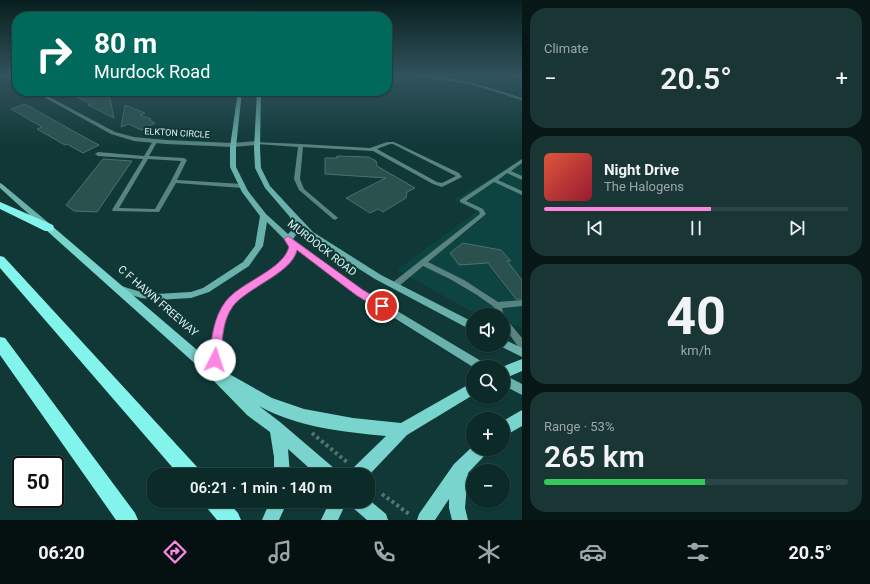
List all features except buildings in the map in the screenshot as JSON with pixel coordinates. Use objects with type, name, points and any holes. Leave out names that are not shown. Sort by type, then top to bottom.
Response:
[{"type":"highway","points":[[0,205],[49,228]]},
{"type":"highway","points":[[0,260],[185,468]]},
{"type":"highway","points":[[0,343],[128,520]]},
{"type":"main road","name":"MURDOCK ROAD","points":[[239,99],[233,145],[233,167],[242,186],[264,216],[288,239],[359,292],[471,360]]},
{"type":"main road","name":"MURDOCK ROAD","points":[[259,99],[257,143],[258,168],[267,187],[294,217],[310,234],[378,277],[466,322]]},
{"type":"main road","name":"C F HAWN FREEWAY","points":[[0,185],[215,373],[252,410],[276,427],[321,468]]},
{"type":"main road","points":[[115,287],[141,295],[156,297],[191,295],[206,290],[246,264],[253,256],[259,246],[264,216]]},
{"type":"main road","points":[[294,217],[295,231],[288,239],[293,247],[292,254],[281,266],[248,287],[230,304],[223,317],[217,334],[215,373],[273,406],[310,418],[372,428],[402,430]]},
{"type":"main road","points":[[510,347],[522,353]]},
{"type":"main road","points":[[510,370],[522,365]]},
{"type":"main road","points":[[510,383],[522,390]]},
{"type":"main road","points":[[356,468],[402,430],[466,392]]},
{"type":"main road","points":[[510,425],[522,417]]},
{"type":"main road","points":[[276,427],[281,448],[283,468]]},
{"type":"main road","points":[[425,520],[460,470],[474,456]]},
{"type":"main road","points":[[460,470],[457,508],[460,520]]},
{"type":"main road","points":[[270,520],[276,508]]},
{"type":"main road","points":[[329,520],[335,508]]},
{"type":"main road","points":[[366,508],[380,520]]},
{"type":"street","name":"ELKTON CIRCLE","points":[[50,99],[113,133],[134,139],[155,142],[233,145],[257,143]]},
{"type":"lane","points":[[98,154],[147,158],[184,160],[157,211],[115,210],[147,158],[155,142]]},
{"type":"lane","points":[[257,143],[370,150],[372,148],[389,143],[394,143],[457,174],[460,177],[442,185],[435,184],[372,148]]},
{"type":"lane","points":[[301,146],[297,179],[302,190],[335,218]]},
{"type":"lane","points":[[395,286],[482,214],[480,210],[462,201],[522,161]]},
{"type":"lane","points":[[507,171],[522,178]]},
{"type":"lane","points":[[494,180],[522,193]]},
{"type":"lane","points":[[174,181],[242,186]]},
{"type":"lane","points":[[423,262],[478,290],[497,305],[498,308]]},
{"type":"lane","points":[[497,305],[522,303]]},
{"type":"lane","points":[[510,328],[522,344]]},
{"type":"path","points":[[312,433],[352,468]]},
{"type":"path","points":[[382,494],[409,514]]},
{"type":"shaded area","points":[[522,161],[522,327],[510,325],[510,308],[466,308],[397,270],[476,212],[454,200]]},
{"type":"route","points":[[215,360],[217,334],[223,317],[230,304],[248,287],[281,266],[292,254],[293,247],[288,239],[359,292],[382,306]]}]
